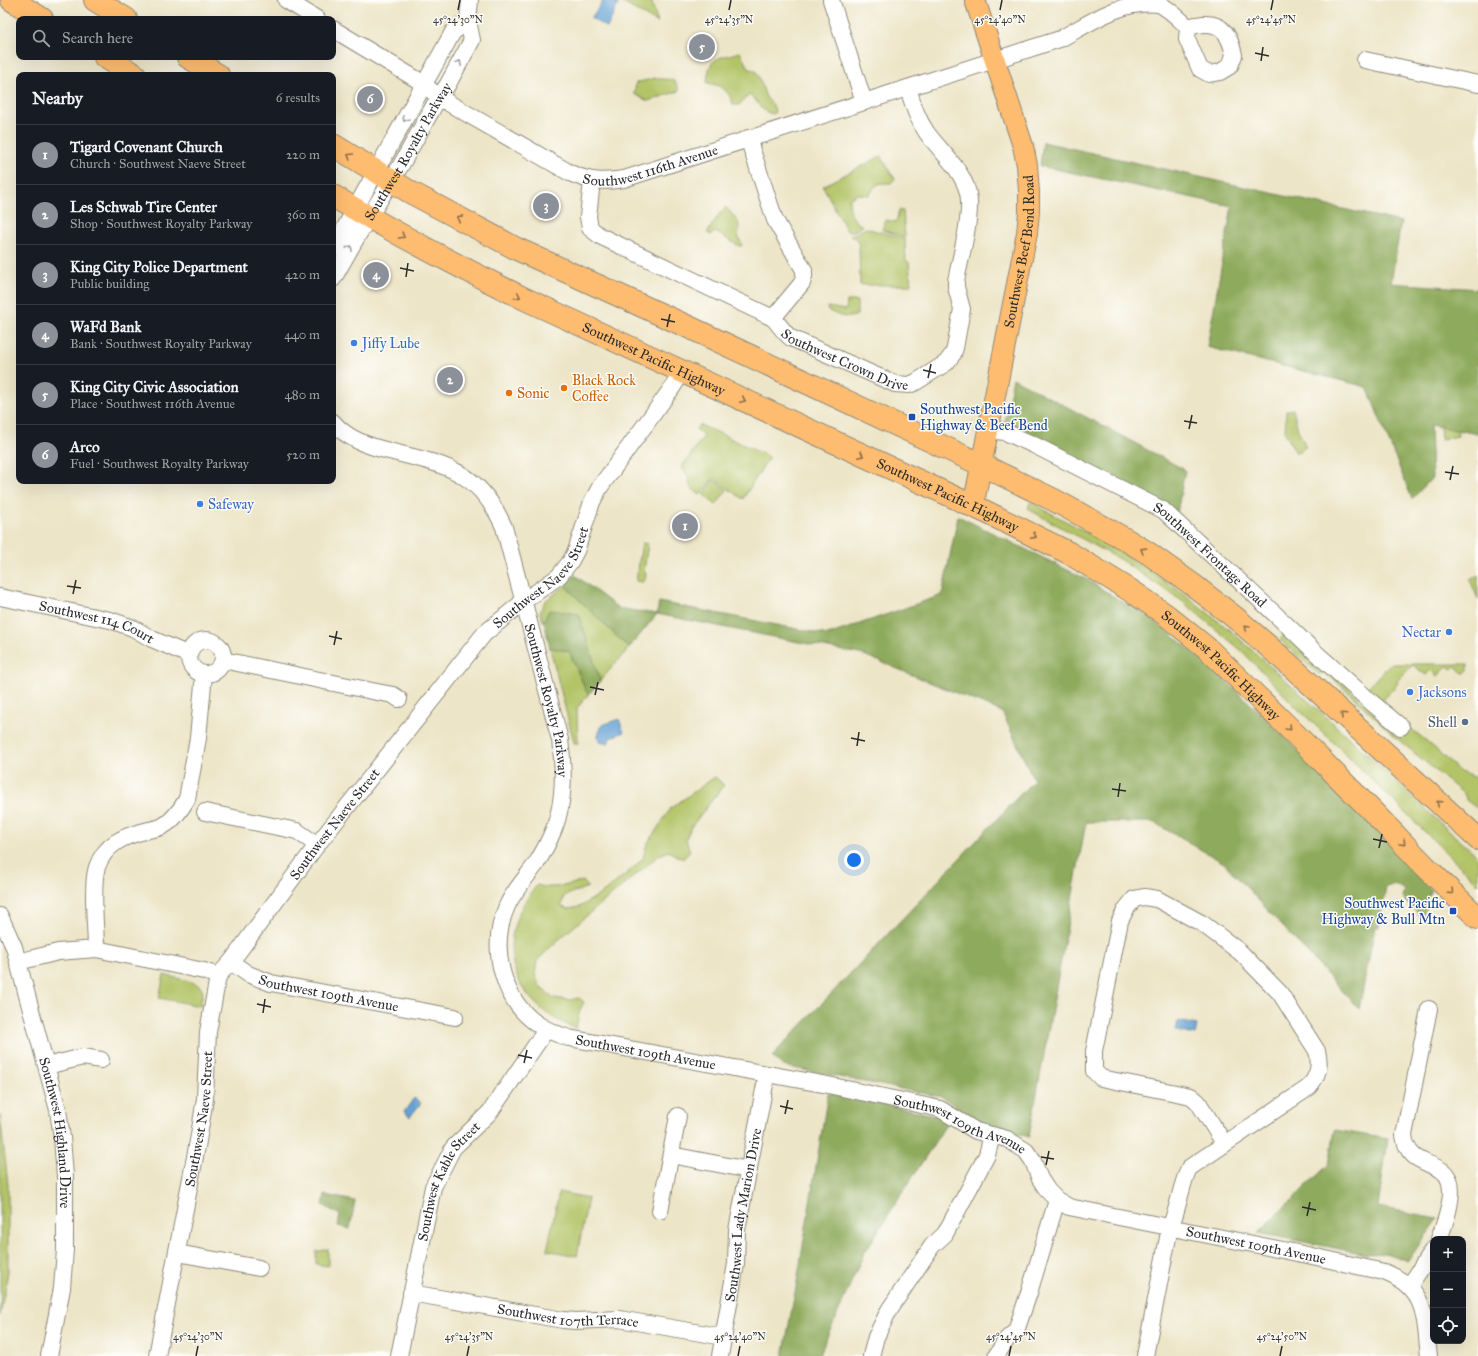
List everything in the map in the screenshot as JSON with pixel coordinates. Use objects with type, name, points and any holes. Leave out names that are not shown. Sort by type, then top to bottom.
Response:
[{"type":"highway","points":[[12,0],[37,16]]},
{"type":"highway","points":[[95,0],[121,16]]},
{"type":"highway","points":[[110,60],[130,72]]},
{"type":"highway","points":[[193,60],[213,72]]},
{"type":"highway","points":[[336,147],[383,176],[517,249],[695,330],[982,465],[1054,500],[1148,553],[1193,585],[1238,620],[1292,666],[1470,824],[1478,839]]},
{"type":"highway","name":"Southwest Pacific Highway","points":[[336,198],[454,265],[973,507],[1069,553],[1101,572],[1166,615],[1202,644],[1256,694],[1478,918]]},
{"type":"main road","name":"Southwest Beef Bend Road","points":[[973,507],[1027,233],[1029,212],[1028,177],[1023,146],[974,0]]},
{"type":"street","points":[[286,0],[312,16]]},
{"type":"street","name":"Southwest Royalty Parkway","points":[[383,176],[440,97],[472,40],[468,21],[470,0]]},
{"type":"street","points":[[832,0],[864,102]]},
{"type":"street","name":"Southwest 116th Avenue","points":[[336,31],[424,85],[440,97],[570,173],[592,181],[608,182],[624,179],[1060,38],[1074,32],[1108,7],[1125,0],[1143,0],[1160,5],[1188,27]]},
{"type":"street","name":"Southwest Royalty Parkway","points":[[336,273],[362,213],[383,176],[424,85],[453,32],[468,21]]},
{"type":"street","points":[[1365,60],[1478,84]]},
{"type":"street","name":"Southwest Crown Drive","points":[[592,181],[588,217],[590,228],[600,236],[773,318],[780,325],[783,332],[791,338],[895,384],[909,385],[946,363],[953,354],[962,314],[956,287],[969,213],[968,194],[964,180],[927,133],[916,115],[908,88]]},
{"type":"street","points":[[748,138],[775,220],[804,270],[802,283],[773,318]]},
{"type":"street","name":"Southwest Royalty Parkway","points":[[336,245],[362,213]]},
{"type":"street","name":"Southwest Naeve Street","points":[[157,1356],[205,1099],[208,1032],[218,976],[317,845],[484,634],[524,601],[560,576],[576,551],[592,502],[600,487],[682,372]]},
{"type":"street","name":"Southwest Royalty Parkway","points":[[336,425],[358,441],[378,448],[445,466],[473,482],[488,498],[504,527],[560,740],[563,762],[563,785],[559,815],[548,844],[536,864],[511,897],[503,916],[498,937],[499,956],[502,974],[511,996],[526,1014],[546,1030]]},
{"type":"street","name":"Southwest Frontage Road","points":[[988,430],[1004,432],[1028,442],[1163,510],[1316,653],[1401,727]]},
{"type":"street","name":"Southwest 114 Court","points":[[0,597],[110,620],[132,628],[152,639],[190,655]]},
{"type":"street","points":[[202,641],[208,641],[215,643],[220,647],[223,660],[216,671],[210,674],[204,674],[193,668],[190,662],[190,655],[196,644],[202,641]]},
{"type":"street","points":[[223,660],[393,695],[399,699]]},
{"type":"street","points":[[96,949],[94,885],[97,867],[105,852],[115,842],[128,835],[163,826],[177,814],[183,805],[186,798],[198,738],[204,674]]},
{"type":"street","points":[[205,812],[297,831],[317,845]]},
{"type":"street","points":[[1146,1356],[1170,1227],[1176,1214],[1183,1181],[1189,1168],[1224,1143],[1308,1088],[1315,1080],[1319,1068],[1319,1059],[1317,1051],[1280,993],[1240,952],[1203,924],[1157,899],[1144,897],[1134,898],[1120,921],[1094,1051],[1094,1071],[1101,1078],[1191,1096],[1198,1102],[1224,1143]]},
{"type":"street","name":"Southwest Highland Drive","points":[[0,916],[14,946],[47,1066],[58,1110],[62,1138],[65,1176],[65,1250],[62,1288],[49,1356]]},
{"type":"street","points":[[18,962],[58,952],[96,949],[204,971],[218,976]]},
{"type":"street","name":"Southwest 109th Avenue","points":[[230,962],[248,974],[271,983],[455,1017]]},
{"type":"street","points":[[1429,1008],[1404,1135],[1408,1148],[1412,1152],[1428,1162],[1452,1170],[1460,1180],[1461,1185],[1458,1205],[1441,1236]]},
{"type":"street","name":"Southwest 109th Avenue","points":[[546,1030],[569,1038],[828,1085],[932,1107],[948,1114],[976,1131],[1007,1139],[1026,1151],[1048,1190],[1057,1200],[1069,1207],[1374,1269],[1393,1275],[1408,1286],[1416,1294],[1421,1303],[1429,1356]]},
{"type":"street","name":"Southwest Kable Street","points":[[399,1356],[433,1187],[453,1148],[490,1112],[546,1030]]},
{"type":"street","points":[[47,1066],[83,1057],[101,1060]]},
{"type":"street","name":"Southwest Lady Marion Drive","points":[[720,1356],[736,1264],[737,1230],[767,1074]]},
{"type":"street","points":[[660,1211],[678,1116]]},
{"type":"street","points":[[872,1356],[876,1336],[889,1310],[932,1246],[945,1234],[986,1155],[992,1135]]},
{"type":"street","points":[[671,1155],[749,1170]]},
{"type":"street","points":[[996,1356],[1007,1339],[1016,1330],[1029,1293],[1057,1200]]},
{"type":"street","points":[[177,1253],[259,1268]]},
{"type":"street","points":[[1408,1286],[1430,1254]]},
{"type":"street","name":"Southwest 107th Terrace","points":[[411,1293],[563,1320],[576,1321],[619,1319],[724,1337]]},
{"type":"green space","points":[[618,0],[651,0],[658,23]]},
{"type":"green space","points":[[740,52],[749,69],[755,70],[757,73],[766,97],[773,104],[775,113],[773,114],[764,111],[753,97],[749,95],[739,105],[733,105],[727,92],[717,85],[707,83],[708,74],[712,63],[720,58]]},
{"type":"green space","points":[[655,78],[673,81],[679,91],[648,101],[634,94],[636,83]]},
{"type":"green space","points":[[1043,142],[1401,222],[1391,283],[1478,289],[1478,434],[1430,425],[1432,478],[1412,499],[1367,387],[1207,347],[1232,206],[1040,166]]},
{"type":"green space","points":[[881,156],[895,179],[891,183],[878,184],[870,195],[857,194],[849,199],[852,215],[859,224],[863,226],[855,231],[847,231],[823,186]]},
{"type":"green space","points":[[726,207],[737,220],[740,227],[738,235],[742,246],[739,246],[715,232],[711,235],[707,233],[720,213]]},
{"type":"green space","points":[[899,210],[903,211],[905,237],[882,230],[885,220],[896,222]]},
{"type":"green space","points":[[866,228],[905,239],[906,261],[909,262],[911,285],[860,285],[859,246],[857,240],[850,235]]},
{"type":"green space","points":[[847,301],[857,301],[857,315],[845,317],[827,310],[828,307],[846,310]]},
{"type":"green space","points":[[1013,378],[1185,470],[1177,513],[1004,428]]},
{"type":"green space","points":[[1293,409],[1298,430],[1306,447],[1296,453],[1285,433],[1286,411]]},
{"type":"green space","points":[[1456,423],[1458,436],[1441,439],[1440,426]]},
{"type":"green space","points":[[699,425],[769,457],[743,499],[713,478],[700,495],[690,487],[687,476],[681,468],[704,436],[696,429]]},
{"type":"green space","points":[[713,480],[727,490],[716,505],[703,494]]},
{"type":"green space","points":[[1030,502],[1114,547],[1184,594],[1232,632],[1478,856],[1478,884],[1298,709],[1242,651],[1182,601],[1119,559],[1028,509]]},
{"type":"green space","points":[[958,516],[1086,579],[1127,605],[1130,603],[1166,630],[1235,689],[1268,720],[1396,849],[1393,852],[1432,891],[1427,900],[1428,905],[1422,917],[1402,898],[1404,890],[1395,884],[1386,887],[1379,927],[1375,927],[1359,1009],[1224,863],[1153,822],[1086,822],[1029,1137],[976,1120],[942,1097],[783,1066],[772,1056],[1034,780],[1002,712],[864,655],[657,614],[659,602],[828,635],[942,595]]},
{"type":"green space","points":[[642,543],[648,544],[644,571],[646,574],[645,580],[642,582],[636,581]]},
{"type":"green space","points":[[575,575],[618,608],[657,614],[629,648],[565,586]]},
{"type":"green space","points":[[1478,575],[1478,599],[1470,580]]},
{"type":"green space","points":[[565,586],[629,648],[600,681],[579,614],[550,610],[543,622],[540,612],[545,601]]},
{"type":"green space","points":[[549,610],[579,614],[600,681],[588,695],[569,651],[550,648],[544,621]]},
{"type":"green space","points":[[1288,629],[1394,732],[1405,732],[1409,727],[1429,743],[1460,772],[1478,779],[1478,809],[1466,800],[1465,795],[1400,741],[1334,679],[1325,673],[1318,674],[1280,640]]},
{"type":"green space","points":[[550,648],[569,651],[588,695],[577,708],[578,743],[574,743]]},
{"type":"green space","points":[[1390,664],[1468,664],[1468,670],[1463,673],[1455,666],[1452,669],[1447,666],[1438,676],[1431,670],[1426,675],[1413,665],[1397,681],[1398,683],[1382,701],[1367,688]]},
{"type":"green space","points":[[715,777],[724,785],[691,827],[686,839],[690,852],[683,859],[668,851],[658,856],[557,941],[537,961],[535,975],[540,987],[554,998],[569,1000],[579,998],[584,1002],[580,1010],[576,1028],[560,1021],[546,1012],[533,1001],[523,988],[516,974],[512,958],[512,941],[515,924],[521,908],[530,894],[537,885],[554,887],[583,881],[588,887],[564,896],[561,906],[568,909],[579,907],[604,892],[643,858],[647,844],[671,808]]},
{"type":"green space","points":[[164,975],[199,985],[203,992],[200,1006],[159,998]]},
{"type":"green space","points":[[828,1093],[935,1115],[947,1123],[863,1255],[819,1356],[783,1356],[797,1282]]},
{"type":"green space","points":[[0,1115],[8,1185],[8,1272],[0,1316]]},
{"type":"green space","points":[[1335,1130],[1388,1139],[1378,1207],[1438,1218],[1408,1261],[1385,1253],[1366,1254],[1258,1233],[1329,1164]]},
{"type":"green space","points":[[559,1192],[588,1198],[577,1256],[547,1250]]},
{"type":"green space","points":[[325,1195],[355,1201],[350,1229],[338,1226],[340,1215],[323,1205]]},
{"type":"green space","points":[[328,1249],[328,1266],[316,1264],[316,1252]]},
{"type":"water","points":[[604,0],[612,0],[618,4],[607,28],[591,18]]},
{"type":"water","points":[[619,719],[624,732],[610,738],[608,744],[599,742],[598,735],[602,725]]},
{"type":"water","points":[[1178,1021],[1197,1025],[1195,1035],[1176,1031]]},
{"type":"water","points":[[414,1098],[421,1103],[410,1117],[404,1112]]},
{"type":"place","name":"King City Civic Association","points":[[702,47]]},
{"type":"place","name":"Arco","points":[[370,99]]},
{"type":"place","name":"King City Police Department","points":[[546,206]]},
{"type":"place","name":"WaFd Bank","points":[[376,275]]},
{"type":"place","name":"Jiffy Lube","points":[[354,343]]},
{"type":"place","name":"Les Schwab Tire Center","points":[[450,380]]},
{"type":"place","name":"Black Rock Coffee","points":[[564,388]]},
{"type":"place","name":"Sonic","points":[[509,393]]},
{"type":"place","name":"Southwest Pacific Highway & Beef Bend","points":[[912,417]]},
{"type":"place","name":"Safeway","points":[[200,504]]},
{"type":"place","name":"Tigard Covenant Church","points":[[685,526]]},
{"type":"place","name":"Nectar","points":[[1449,632]]},
{"type":"place","name":"Jacksons","points":[[1410,692]]},
{"type":"place","name":"Shell","points":[[1465,722]]},
{"type":"place","name":"Southwest Pacific Highway & Bull Mtn","points":[[1453,911]]}]
